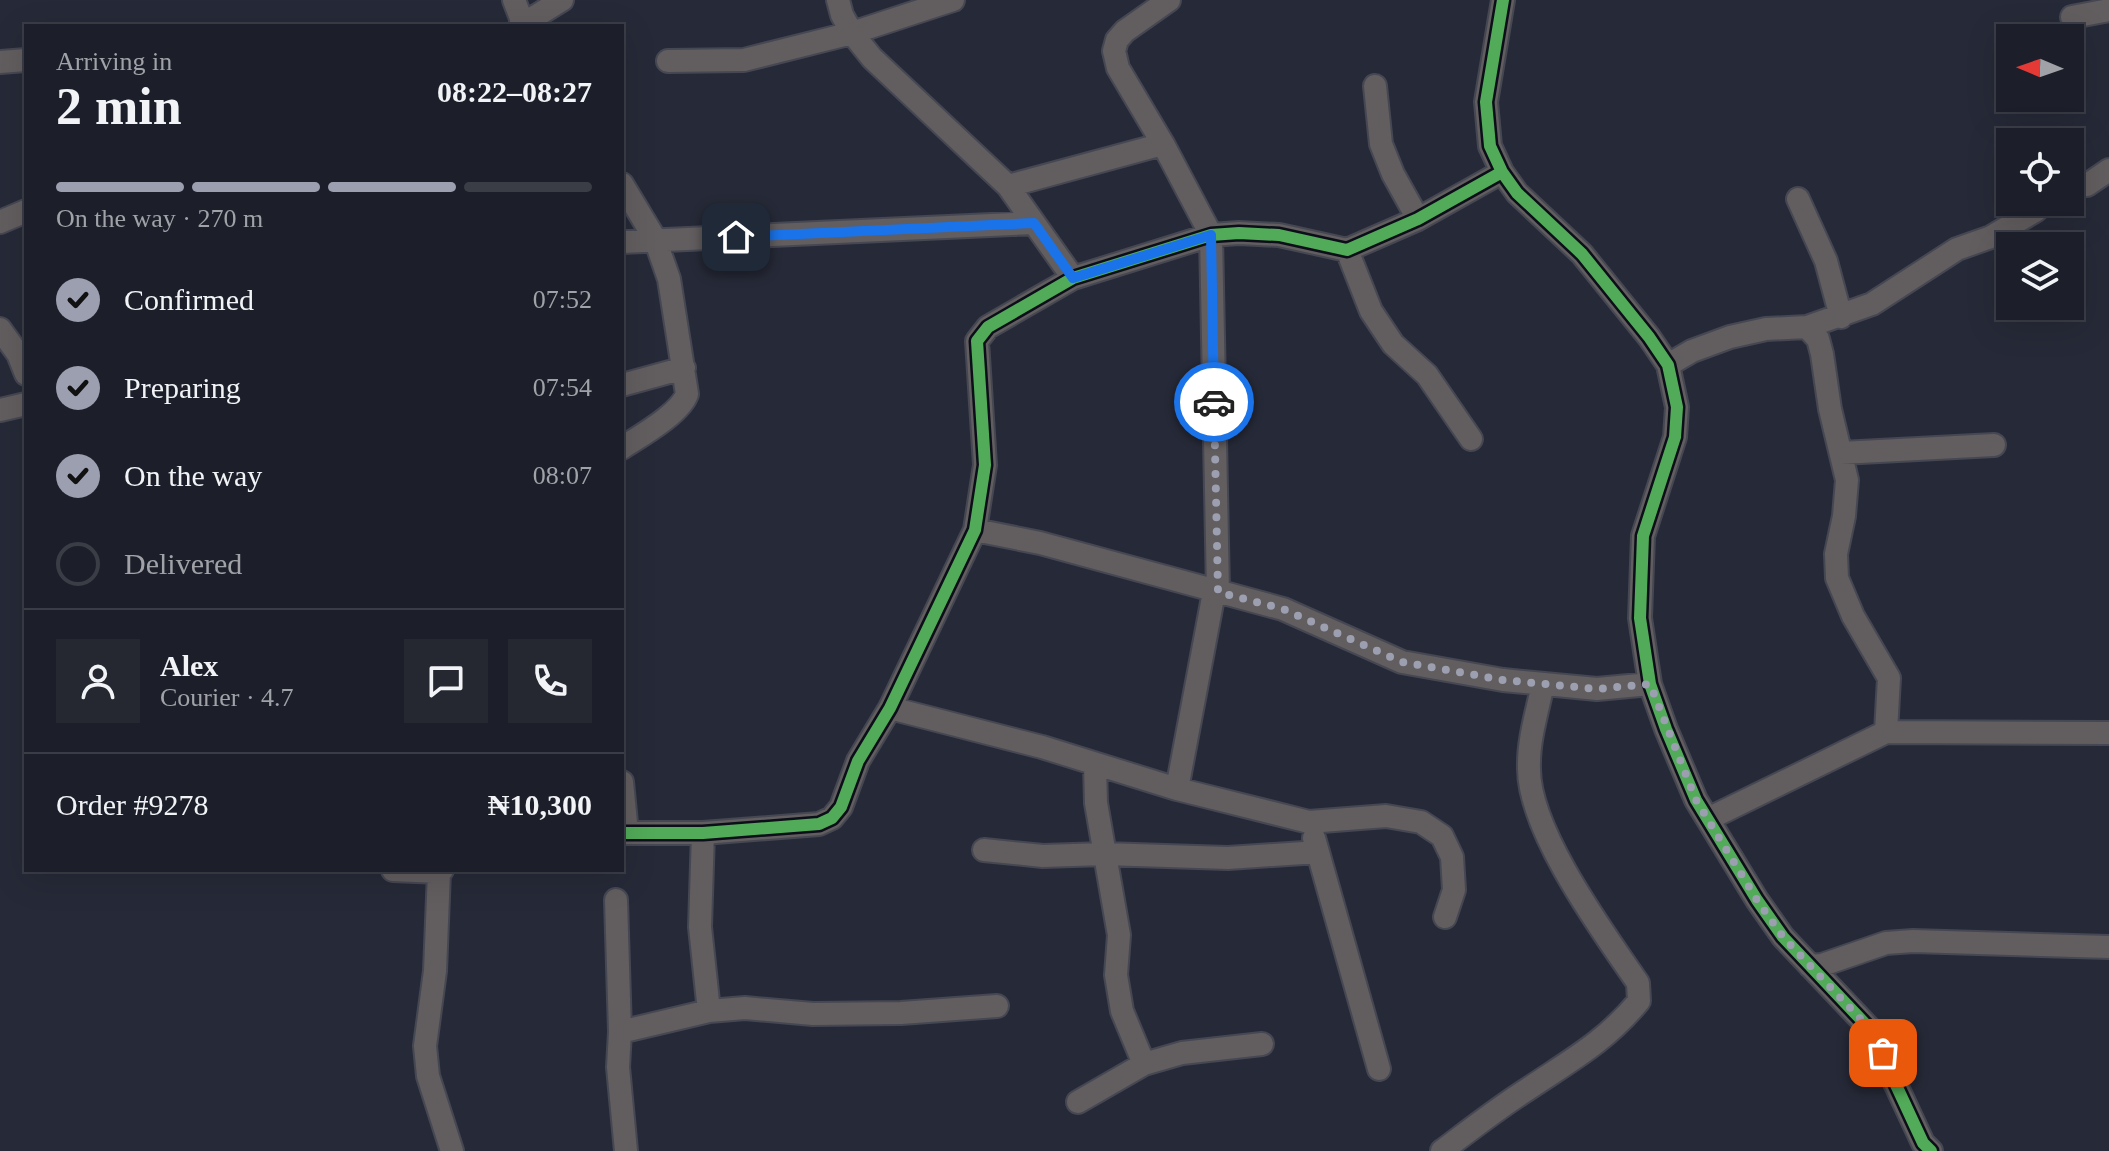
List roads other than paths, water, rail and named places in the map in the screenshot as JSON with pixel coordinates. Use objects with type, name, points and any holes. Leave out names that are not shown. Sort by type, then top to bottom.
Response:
[{"type":"street","points":[[514,0],[522,24]]},
{"type":"street","points":[[524,24],[562,0]]},
{"type":"street","points":[[838,0],[852,33],[872,58],[1008,186],[1073,278]]},
{"type":"street","points":[[668,61],[744,60],[852,33],[953,0]]},
{"type":"street","points":[[1169,0],[1125,31],[1117,40],[1114,51],[1118,68],[1211,235],[1216,592],[1177,789]]},
{"type":"street","points":[[1503,0],[1486,102],[1490,146],[1502,172],[1517,193],[1582,254],[1668,365],[1677,407],[1675,437],[1643,536],[1640,618],[1650,684],[1696,800],[1783,937],[1870,1029],[1923,1143],[1931,1151]]},
{"type":"street","points":[[2072,17],[2109,10]]},
{"type":"street","points":[[0,62],[24,60]]},
{"type":"street","points":[[1375,86],[1381,144],[1418,219]]},
{"type":"street","points":[[1008,186],[1163,144]]},
{"type":"street","points":[[2084,185],[2109,170]]},
{"type":"street","points":[[624,833],[703,833],[819,824],[832,818],[841,807],[858,761],[890,708],[975,530],[985,465],[977,341],[988,327],[1073,278],[1211,235],[1279,235],[1347,250],[1418,219],[1502,172]]},
{"type":"street","points":[[624,187],[655,239],[669,279],[687,394],[685,401],[667,417],[624,447]]},
{"type":"street","points":[[1798,199],[1826,261],[1841,317]]},
{"type":"street","points":[[0,222],[24,212]]},
{"type":"street","points":[[1668,365],[1692,351],[1730,337],[1766,329],[1807,327],[1841,317],[1872,304],[1957,249],[1991,237],[2027,216]]},
{"type":"street","points":[[624,242],[1034,223]]},
{"type":"street","points":[[1347,250],[1371,311],[1393,344],[1427,375],[1471,439]]},
{"type":"street","points":[[1807,327],[1818,339],[1822,354],[1830,409],[1847,480],[1836,554],[1837,578],[1853,616],[1889,678],[1886,732]]},
{"type":"street","points":[[0,329],[18,354],[24,369]]},
{"type":"street","points":[[624,384],[684,368]]},
{"type":"street","points":[[0,410],[24,405]]},
{"type":"street","points":[[1841,453],[1994,445]]},
{"type":"street","points":[[975,530],[1040,543],[1283,609],[1402,662],[1503,680],[1597,689],[1650,684]]},
{"type":"street","points":[[1442,1151],[1525,1090],[1587,1051],[1618,1027],[1639,1001],[1638,983],[1560,864],[1534,801],[1528,771],[1543,684]]},
{"type":"street","points":[[890,708],[1042,747],[1177,789],[1309,822],[1386,816],[1421,822],[1442,836],[1452,857],[1454,890],[1445,917]]},
{"type":"street","points":[[1708,819],[1886,732],[2109,733]]},
{"type":"street","points":[[1095,765],[1096,803],[1119,935],[1116,975],[1122,1011],[1144,1064]]},
{"type":"street","points":[[1309,822],[1379,1069]]},
{"type":"street","points":[[1295,853],[1309,822]]},
{"type":"street","points":[[703,833],[700,927],[709,1011]]},
{"type":"street","points":[[984,850],[1043,856],[1104,854],[1228,858],[1318,852]]},
{"type":"street","points":[[441,872],[435,971],[425,1046],[428,1076],[452,1151]]},
{"type":"street","points":[[616,900],[620,1032],[618,1067],[626,1151]]},
{"type":"street","points":[[1810,966],[1822,965],[1886,943],[1913,941],[2109,947]]},
{"type":"street","points":[[620,1032],[709,1011],[745,1008],[813,1014],[997,1006]]},
{"type":"street","points":[[1078,1102],[1144,1064],[1182,1053],[1262,1044]]}]
